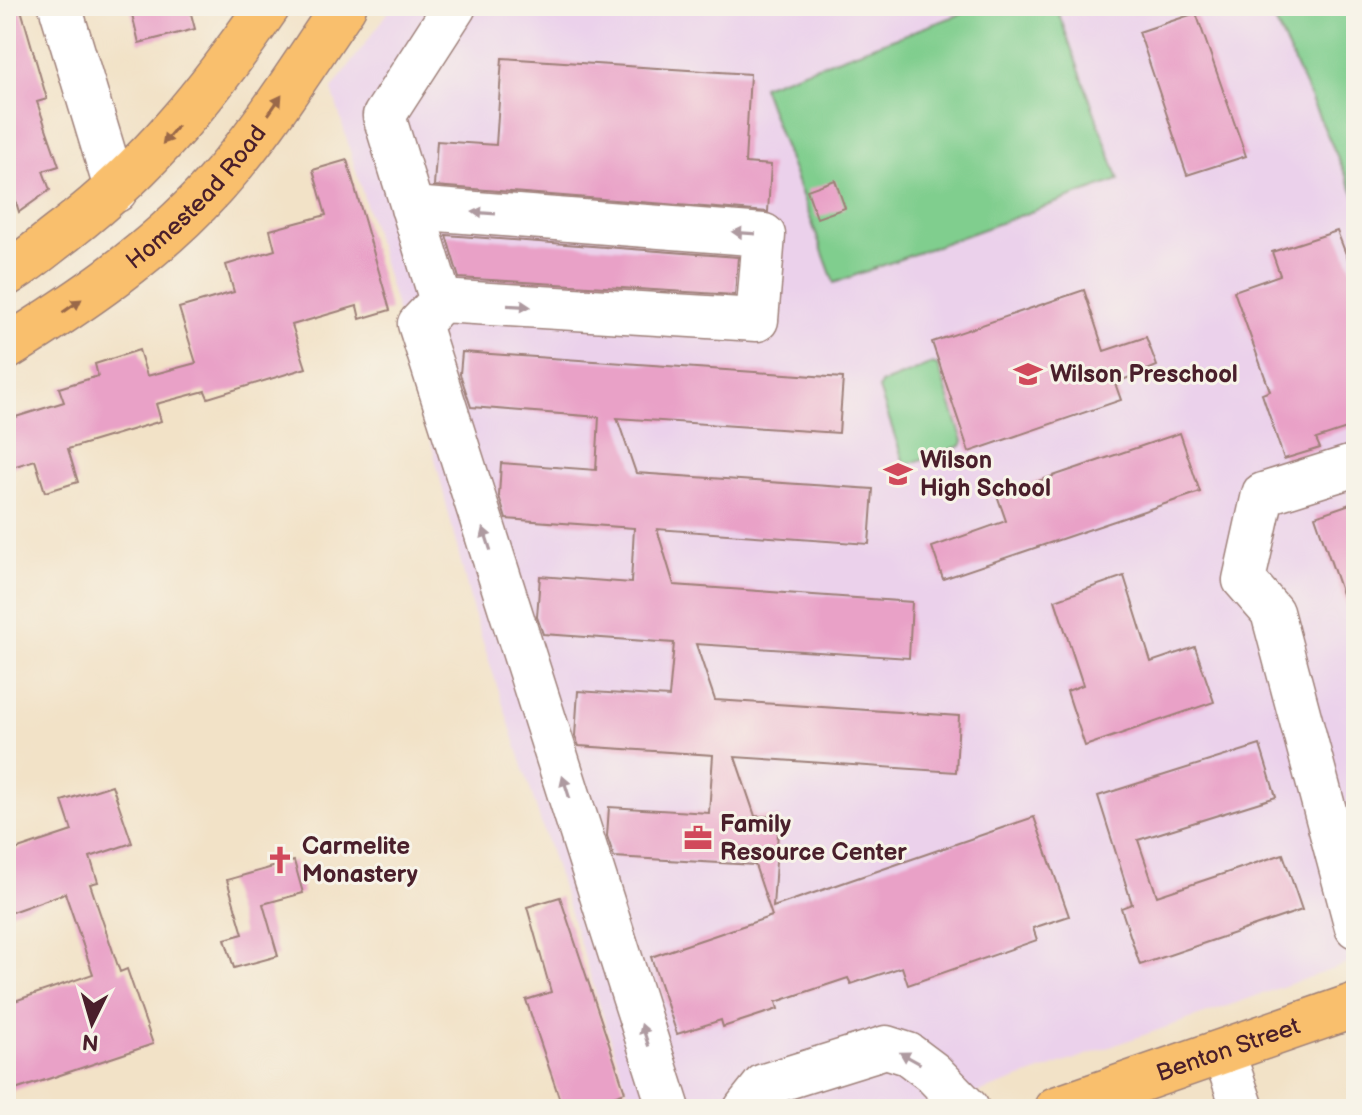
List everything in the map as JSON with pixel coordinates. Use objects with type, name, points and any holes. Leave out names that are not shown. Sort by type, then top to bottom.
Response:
[{"type":"main road","points":[[6,274],[116,191],[154,154],[221,74],[268,6]]},
{"type":"main road","name":"Homestead Road","points":[[6,348],[71,307],[149,249],[212,187],[344,6]]},
{"type":"main road","name":"Benton Street","points":[[1056,1109],[1356,1005]]},
{"type":"street","points":[[60,6],[116,191]]},
{"type":"street","points":[[441,301],[384,116],[455,6]]},
{"type":"street","points":[[412,208],[764,235],[757,320],[441,301],[419,324],[669,1109]]},
{"type":"street","points":[[1356,465],[1263,494],[1244,580],[1272,612],[1356,927]]},
{"type":"street","points":[[745,1109],[764,1085],[886,1047],[908,1054],[932,1072],[968,1109]]},
{"type":"street","points":[[1223,1051],[1243,1109]]},
{"type":"shaded area","name":"Wilson High School","points":[[393,6],[1356,6],[1356,961],[932,1109],[633,1109],[473,611],[405,338],[332,89]]},
{"type":"green space","points":[[983,6],[1056,6],[1119,180],[834,283],[762,86]]},
{"type":"green space","points":[[1268,6],[1356,6],[1356,197]]},
{"type":"green space","points":[[932,364],[938,366],[963,441],[961,446],[909,464],[903,460],[879,389],[881,384]]},
{"type":"building","points":[[6,6],[20,6],[47,99],[37,102],[59,166],[43,171],[50,190],[19,212],[6,168]]},
{"type":"building","points":[[130,6],[189,6],[195,29],[139,43]]},
{"type":"building","points":[[1196,13],[1246,156],[1187,175],[1139,32]]},
{"type":"building","points":[[502,58],[750,74],[745,163],[771,165],[768,212],[434,186],[437,141],[496,145]]},
{"type":"building","points":[[347,160],[390,310],[360,319],[357,306],[292,325],[306,368],[208,398],[205,391],[156,404],[161,421],[68,449],[78,482],[45,492],[35,460],[6,469],[6,420],[64,402],[59,388],[98,376],[95,364],[139,350],[147,376],[196,363],[179,308],[234,292],[226,265],[275,250],[270,230],[326,215],[313,170]]},
{"type":"building","points":[[835,180],[845,208],[817,218],[807,190]]},
{"type":"building","points":[[1337,231],[1356,280],[1356,426],[1316,439],[1320,448],[1284,459],[1262,394],[1270,391],[1234,291],[1280,275],[1272,252]]},
{"type":"building","points":[[446,235],[738,257],[735,295],[459,278]]},
{"type":"building","points":[[1084,290],[1104,351],[1146,337],[1157,366],[1115,383],[1121,400],[969,452],[932,342]]},
{"type":"building","points":[[462,352],[843,378],[839,433],[617,418],[636,473],[873,489],[869,544],[657,529],[674,585],[912,602],[909,658],[696,644],[715,700],[959,716],[956,772],[735,757],[755,816],[779,817],[773,907],[1034,817],[1069,916],[1033,928],[1037,940],[908,985],[902,967],[851,984],[848,978],[776,1002],[778,1009],[723,1027],[721,1020],[677,1034],[651,957],[772,916],[755,865],[614,857],[607,836],[609,807],[709,813],[713,755],[579,746],[575,736],[578,691],[669,697],[674,643],[543,634],[537,617],[540,576],[631,583],[634,528],[506,519],[499,496],[501,463],[596,470],[599,417],[471,407],[460,374]]},
{"type":"building","points":[[1180,433],[1200,492],[943,579],[932,547],[1006,521],[997,495]]},
{"type":"building","points":[[1356,502],[1356,622],[1352,623],[1315,516]]},
{"type":"building","points":[[1124,576],[1151,662],[1195,647],[1214,702],[1085,746],[1067,691],[1083,685],[1055,600]]},
{"type":"building","points":[[1260,745],[1276,797],[1138,840],[1157,896],[1283,854],[1302,910],[1140,965],[1121,908],[1132,904],[1098,796]]},
{"type":"building","points":[[112,785],[132,843],[90,857],[98,882],[90,884],[120,972],[127,969],[153,1044],[6,1093],[6,1004],[93,974],[65,893],[6,914],[6,853],[72,831],[62,801]]},
{"type":"building","points":[[294,861],[303,893],[263,904],[278,956],[234,968],[225,939],[243,934],[227,880]]},
{"type":"building","points":[[560,897],[625,1092],[576,1109],[563,1109],[526,1000],[551,992],[527,907]]},
{"type":"place","name":"Wilson Preschool","points":[[1028,374]]},
{"type":"place","name":"Wilson High School","points":[[898,474]]},
{"type":"place","name":"Family Resource Center","points":[[698,838]]},
{"type":"place","name":"Carmelite Monastery","points":[[280,860]]}]
